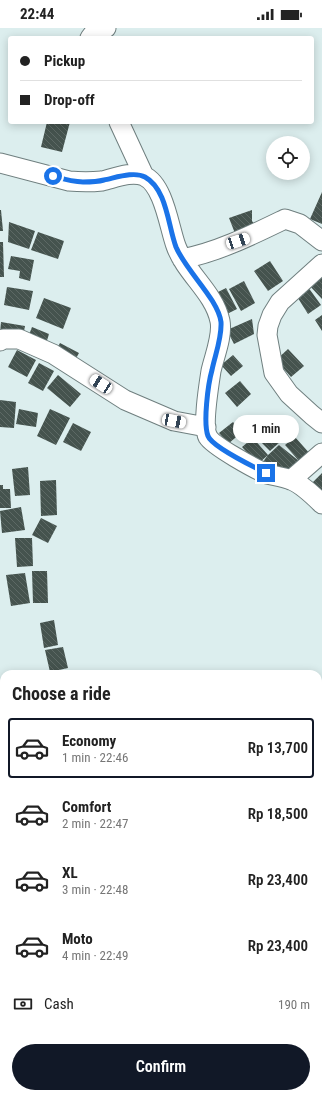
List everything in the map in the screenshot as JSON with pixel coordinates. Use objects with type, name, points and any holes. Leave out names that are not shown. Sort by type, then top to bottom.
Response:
[{"type":"street","points":[[92,36],[106,28]]},
{"type":"street","points":[[120,124],[144,176],[152,182],[160,194],[176,247],[182,259],[214,304],[221,322],[219,344],[211,371],[206,411],[208,438],[220,448],[266,473],[292,480],[322,504]]},
{"type":"street","points":[[0,163],[69,181],[102,181],[129,175],[144,176]]},
{"type":"street","points":[[182,259],[200,256],[248,238],[285,220],[300,224],[322,241]]},
{"type":"street","points":[[322,264],[280,302],[272,315],[268,326],[267,335],[274,373],[290,394],[322,423]]},
{"type":"street","points":[[0,340],[19,339],[53,354],[125,400],[174,421],[206,427]]},
{"type":"street","points":[[292,480],[322,453]]},
{"type":"building","points":[[47,124],[69,124],[62,152],[41,147]]},
{"type":"building","points":[[322,192],[322,224],[310,219]]},
{"type":"building","points":[[1,210],[3,231],[0,231]]},
{"type":"building","points":[[252,210],[252,221],[260,232],[238,241],[229,218]]},
{"type":"building","points":[[9,222],[35,231],[29,249],[8,242]]},
{"type":"building","points":[[38,232],[64,241],[58,259],[31,250]]},
{"type":"building","points":[[0,242],[3,242],[4,277],[0,277]]},
{"type":"building","points":[[11,256],[34,260],[30,281],[19,278],[20,271],[8,269]]},
{"type":"building","points":[[270,261],[283,281],[268,291],[254,271]]},
{"type":"building","points":[[322,276],[322,299],[308,284]]},
{"type":"building","points":[[244,281],[255,303],[241,311],[229,289]]},
{"type":"building","points":[[7,287],[33,291],[29,310],[4,305]]},
{"type":"building","points":[[308,287],[321,305],[308,314],[296,295]]},
{"type":"building","points":[[226,288],[237,309],[223,316],[212,295]]},
{"type":"building","points":[[44,298],[71,308],[63,329],[36,318]]},
{"type":"building","points":[[322,315],[322,331],[315,320]]},
{"type":"building","points":[[252,319],[254,334],[234,344],[227,330]]},
{"type":"building","points":[[1,322],[25,326],[23,337],[0,333]]},
{"type":"building","points":[[32,327],[49,334],[45,347],[27,340]]},
{"type":"building","points":[[60,343],[79,353],[74,362],[55,352]]},
{"type":"building","points":[[288,349],[304,366],[291,377],[276,360]]},
{"type":"building","points":[[17,350],[36,360],[27,377],[8,367]]},
{"type":"building","points":[[233,355],[243,366],[231,376],[221,365]]},
{"type":"building","points":[[39,363],[54,371],[43,391],[28,383]]},
{"type":"building","points":[[58,375],[81,394],[70,407],[47,388]]},
{"type":"building","points":[[240,381],[251,394],[237,407],[225,393]]},
{"type":"building","points":[[0,400],[16,402],[14,428],[0,427]]},
{"type":"building","points":[[19,409],[38,413],[36,427],[16,424]]},
{"type":"building","points":[[50,409],[70,418],[56,445],[37,436]]},
{"type":"building","points":[[233,422],[242,432],[228,444],[219,433]]},
{"type":"building","points":[[73,423],[91,432],[81,451],[63,442]]},
{"type":"building","points":[[269,427],[282,440],[270,451],[257,438]]},
{"type":"building","points":[[295,437],[311,455],[305,456],[299,461],[285,445]]},
{"type":"building","points":[[253,438],[268,455],[258,464],[242,447]]},
{"type":"building","points":[[279,445],[299,461],[299,465],[287,476],[276,465],[270,471],[262,463]]},
{"type":"building","points":[[28,467],[30,495],[15,496],[12,469]]},
{"type":"building","points":[[322,473],[322,509],[310,485]]},
{"type":"building","points":[[56,480],[57,515],[41,516],[40,481]]},
{"type":"building","points":[[0,485],[3,485],[3,489],[10,489],[11,508],[0,508]]},
{"type":"building","points":[[21,507],[25,530],[2,533],[0,511]]},
{"type":"building","points":[[41,518],[57,526],[48,543],[32,535]]},
{"type":"building","points":[[15,538],[32,538],[33,566],[17,567]]},
{"type":"building","points":[[32,571],[47,571],[48,603],[33,603]]},
{"type":"building","points":[[25,573],[30,603],[11,606],[6,575]]},
{"type":"building","points":[[54,620],[58,645],[44,648],[40,623]]},
{"type":"building","points":[[63,647],[68,668],[50,670],[45,650]]},
{"type":"route","points":[[53,176],[69,181],[81,182],[102,181],[129,175],[144,176],[152,182],[160,194],[176,247],[182,259],[214,304],[221,322],[219,344],[211,371],[206,411],[208,438],[220,448],[266,473]]}]
